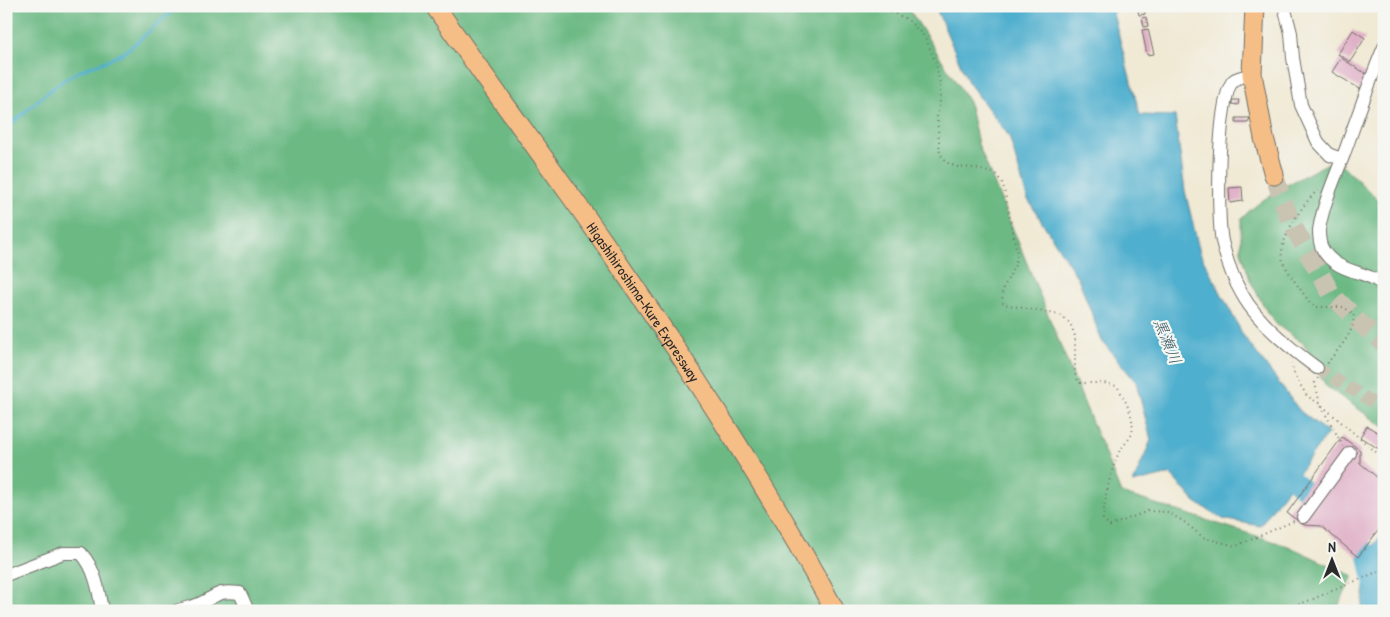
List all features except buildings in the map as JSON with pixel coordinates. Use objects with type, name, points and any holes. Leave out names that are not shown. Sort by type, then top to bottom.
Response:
[{"type":"highway","name":"Higashihiroshima-Kure Expressway","points":[[435,6],[682,356],[796,538],[835,611]]},
{"type":"highway","points":[[1254,6],[1252,74],[1264,138],[1274,175]]},
{"type":"street","points":[[1284,6],[1291,33],[1301,105],[1318,142],[1330,156],[1342,159]]},
{"type":"street","points":[[1384,47],[1333,182],[1322,214],[1319,232],[1322,248],[1332,261],[1344,268],[1375,278],[1384,288]]},
{"type":"street","points":[[1252,74],[1234,80],[1228,88],[1222,122],[1220,160],[1222,240],[1242,294],[1255,312],[1290,348],[1321,370]]},
{"type":"street","points":[[1303,517],[1346,449]]},
{"type":"street","points":[[6,575],[64,554],[81,554],[87,559],[96,580],[102,611]]},
{"type":"street","points":[[176,611],[198,604],[225,591],[240,593],[248,611]]},
{"type":"path","points":[[878,6],[907,19],[925,37],[936,63],[940,85],[937,117],[940,154],[948,163],[958,167],[974,168],[996,174],[1003,184],[1016,253],[1014,266],[1002,291],[1003,304],[1026,310],[1060,315],[1070,323],[1074,336],[1074,374],[1079,383],[1104,383],[1117,386],[1128,406],[1132,420],[1132,434],[1121,449],[1110,476],[1104,496],[1102,519],[1110,526],[1148,511],[1167,512],[1183,521],[1204,538],[1236,546],[1303,517]]},
{"type":"path","points":[[1333,182],[1327,182],[1311,196],[1283,242],[1281,252],[1283,262],[1310,303],[1317,307],[1343,307],[1353,313],[1355,320],[1353,328],[1321,370],[1315,383],[1320,404],[1346,449]]},
{"type":"path","points":[[1290,348],[1290,361],[1295,376],[1307,396],[1320,404],[1384,459]]},
{"type":"path","points":[[1280,611],[1384,569]]},
{"type":"green space","points":[[6,6],[907,6],[969,102],[978,144],[1121,493],[1288,546],[1353,576],[1336,611],[6,611]]},
{"type":"green space","points":[[1336,159],[1384,206],[1384,427],[1326,386],[1304,344],[1277,325],[1267,312],[1250,280],[1241,251],[1241,219],[1251,209],[1274,193]]},
{"type":"water","points":[[935,6],[1111,6],[1140,115],[1175,116],[1185,191],[1200,253],[1243,335],[1300,411],[1328,433],[1260,526],[1223,519],[1195,502],[1170,474],[1133,483],[1151,440],[1136,382],[1102,341],[1079,280],[1027,198],[1009,136],[968,82]]},
{"type":"water","points":[[1384,532],[1384,611],[1361,611],[1365,589],[1362,560]]},
{"type":"waterway","points":[[6,129],[59,83],[78,72],[122,54],[180,6]]},
{"type":"waterway","name":"黒瀬川","points":[[1274,464],[1323,506]]},
{"type":"waterway","name":"黒瀬川","points":[[1349,530],[1367,554],[1377,600],[1377,611]]},
{"type":"tunnel","points":[[1274,175],[1290,221],[1332,295],[1360,323],[1384,343]]},
{"type":"tunnel","points":[[1317,368],[1384,409]]}]
